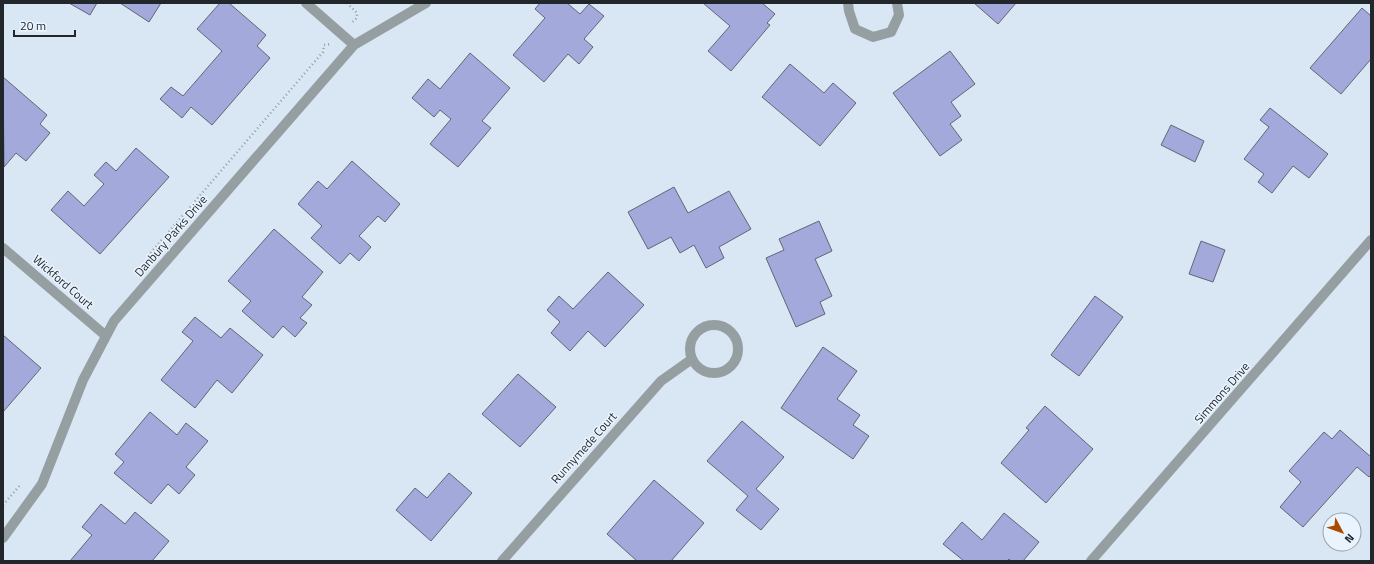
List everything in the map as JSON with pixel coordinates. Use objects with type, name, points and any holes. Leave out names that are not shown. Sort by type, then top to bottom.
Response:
[{"type":"street","points":[[306,3],[354,45]]},
{"type":"street","name":"Danbury Parks Drive","points":[[3,538],[42,484],[83,380],[114,322],[354,45],[426,3]]},
{"type":"street","points":[[848,3],[848,11],[855,29],[873,37],[891,32],[899,15],[897,3]]},
{"type":"street","name":"Simmons Drive","points":[[1091,561],[1371,240]]},
{"type":"street","name":"Wickford Court","points":[[3,248],[106,336]]},
{"type":"street","points":[[713,324],[721,325],[734,334],[738,349],[733,364],[726,369],[711,373],[697,366],[692,359],[690,344],[699,330],[713,324]]},
{"type":"street","name":"Runnymede Court","points":[[502,561],[661,381],[692,359]]},
{"type":"building","points":[[69,3],[97,3],[90,15]]},
{"type":"building","points":[[120,3],[161,3],[149,22]]},
{"type":"building","points":[[220,3],[229,3],[266,35],[257,46],[270,58],[212,125],[191,107],[182,118],[160,99],[171,87],[183,96],[222,51],[197,29]]},
{"type":"building","points":[[540,3],[567,3],[580,14],[589,4],[604,16],[584,39],[593,47],[579,64],[568,54],[544,82],[513,55],[545,18],[535,9]]},
{"type":"building","points":[[703,3],[762,3],[775,14],[767,23],[770,25],[731,71],[708,51],[730,26]]},
{"type":"building","points":[[974,3],[1016,3],[998,24]]},
{"type":"building","points":[[1362,8],[1371,16],[1371,59],[1341,94],[1310,68]]},
{"type":"building","points":[[950,51],[975,84],[951,102],[961,116],[950,124],[962,140],[940,156],[893,93]]},
{"type":"building","points":[[470,53],[510,88],[482,121],[491,128],[458,167],[430,144],[451,119],[440,110],[434,117],[412,98],[428,79],[440,89]]},
{"type":"building","points":[[790,64],[824,93],[833,83],[856,103],[820,146],[762,97]]},
{"type":"building","points":[[3,77],[47,115],[40,124],[50,133],[26,161],[16,153],[4,167]]},
{"type":"building","points":[[1270,108],[1328,154],[1309,178],[1293,166],[1272,193],[1258,182],[1264,174],[1244,159],[1269,127],[1260,120]]},
{"type":"building","points":[[1171,125],[1204,141],[1195,162],[1161,145]]},
{"type":"building","points":[[136,148],[169,177],[100,254],[51,210],[68,191],[84,206],[104,184],[94,175],[106,162],[116,171]]},
{"type":"building","points":[[352,161],[400,204],[385,222],[378,216],[359,236],[371,247],[359,261],[350,253],[340,264],[311,238],[322,226],[298,204],[318,181],[327,189]]},
{"type":"building","points":[[674,187],[688,213],[729,191],[751,229],[719,247],[724,258],[706,268],[694,245],[680,253],[671,237],[648,249],[628,212]]},
{"type":"building","points":[[819,221],[832,251],[815,259],[832,296],[820,302],[825,314],[796,327],[766,258],[784,250],[779,239]]},
{"type":"building","points":[[274,229],[323,272],[302,297],[312,305],[300,318],[307,323],[295,337],[283,326],[273,338],[242,311],[251,301],[228,281]]},
{"type":"building","points":[[1201,241],[1225,250],[1213,282],[1189,274]]},
{"type":"building","points":[[608,272],[644,305],[605,347],[588,331],[570,351],[551,333],[560,322],[547,310],[559,296],[573,309]]},
{"type":"building","points":[[1095,296],[1123,317],[1079,376],[1051,355]]},
{"type":"building","points":[[195,317],[221,338],[230,328],[263,355],[232,393],[217,380],[195,408],[161,380],[193,341],[182,332]]},
{"type":"building","points":[[3,335],[41,368],[3,412]]},
{"type":"building","points":[[823,347],[857,371],[837,399],[860,415],[853,425],[869,436],[853,459],[781,408]]},
{"type":"building","points":[[518,374],[556,407],[520,447],[482,414]]},
{"type":"building","points":[[1045,406],[1093,449],[1046,503],[1001,463],[1029,430],[1026,428]]},
{"type":"building","points":[[150,412],[177,435],[186,423],[208,441],[186,467],[195,475],[179,494],[168,484],[151,504],[114,473],[124,462],[115,454]]},
{"type":"building","points":[[742,421],[784,457],[756,489],[779,509],[761,530],[736,510],[748,496],[707,461]]},
{"type":"building","points":[[1340,430],[1371,457],[1371,475],[1369,477],[1357,467],[1303,527],[1280,507],[1301,482],[1289,471],[1324,432],[1332,439]]},
{"type":"building","points":[[449,473],[472,493],[431,541],[396,510],[415,488],[427,498]]},
{"type":"building","points":[[654,480],[704,523],[671,561],[637,561],[607,534]]},
{"type":"building","points":[[101,504],[125,524],[135,512],[169,541],[152,561],[70,561],[92,535],[82,527]]},
{"type":"building","points":[[1004,513],[1039,542],[1023,561],[1011,561],[1009,559],[1007,561],[964,561],[943,544],[962,522],[982,540]]}]
